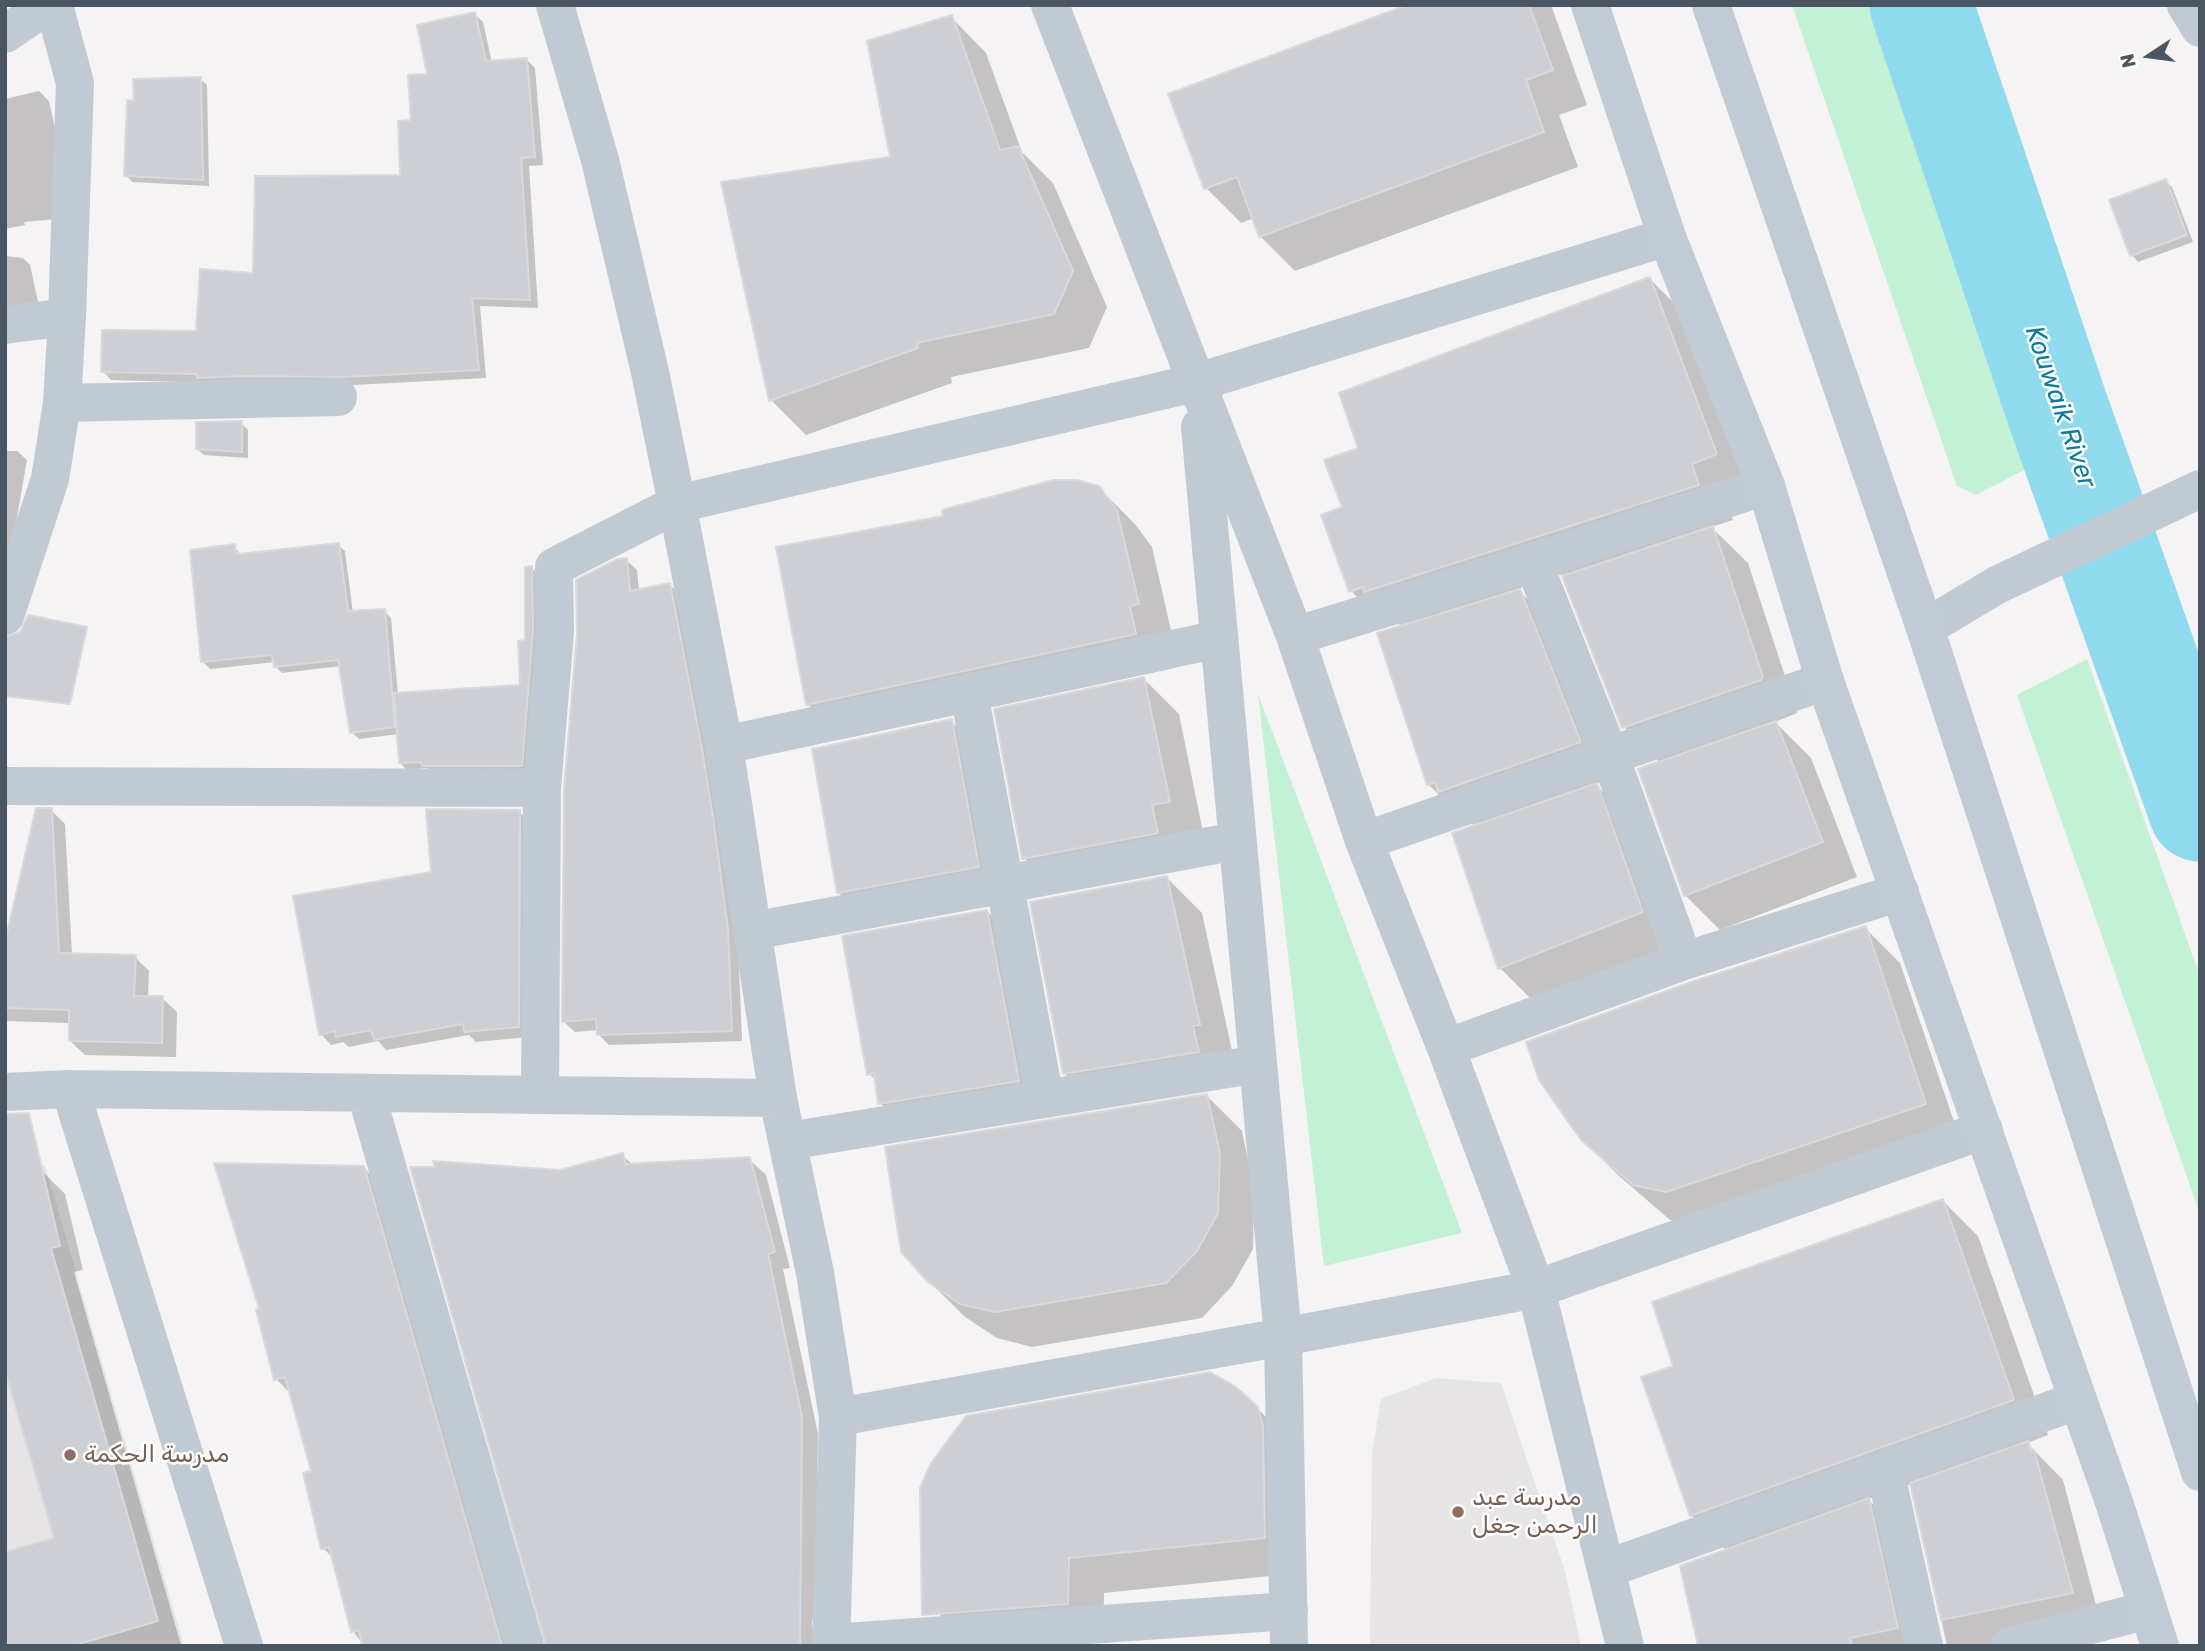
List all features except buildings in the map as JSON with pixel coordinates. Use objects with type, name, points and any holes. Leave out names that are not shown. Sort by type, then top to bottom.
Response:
[{"type":"main road","points":[[1590,5],[1667,237],[1766,486],[1825,681],[1984,1130],[2160,1646]]},
{"type":"main road","points":[[1711,5],[1925,628],[2200,1472]]},
{"type":"street","points":[[5,34],[48,5]]},
{"type":"street","points":[[5,616],[13,562],[50,479],[62,403],[75,83],[54,5]]},
{"type":"street","points":[[555,5],[600,160],[650,372],[724,745],[778,1098],[815,1273],[838,1417],[831,1644],[1289,1628],[1283,1337],[1195,383]]},
{"type":"street","points":[[1050,5],[1295,636],[1364,841],[1446,1048],[1536,1289],[1625,1646]]},
{"type":"street","points":[[2186,5],[2200,28]]},
{"type":"street","points":[[540,1095],[542,788],[555,632],[554,567],[677,504],[1195,383],[1667,237]]},
{"type":"street","points":[[5,325],[67,317]]},
{"type":"street","points":[[62,403],[338,397]]},
{"type":"street","points":[[1295,636],[1766,486]]},
{"type":"street","points":[[1925,628],[1997,585],[2200,489]]},
{"type":"street","points":[[1533,562],[1611,756],[1684,961]]},
{"type":"street","points":[[724,745],[1219,639]]},
{"type":"street","points":[[1364,841],[1825,681]]},
{"type":"street","points":[[969,693],[1045,1099]]},
{"type":"street","points":[[5,786],[542,788]]},
{"type":"street","points":[[752,932],[1237,841]]},
{"type":"street","points":[[1446,1048],[1684,961],[1900,892]]},
{"type":"street","points":[[788,1141],[1258,1065]]},
{"type":"street","points":[[5,1092],[70,1089],[778,1098]]},
{"type":"street","points":[[70,1089],[243,1646]]},
{"type":"street","points":[[366,1093],[525,1646]]},
{"type":"street","points":[[838,1417],[1536,1289],[1984,1130]]},
{"type":"street","points":[[1606,1569],[2076,1401]]},
{"type":"street","points":[[1885,1470],[1924,1646]]},
{"type":"street","points":[[2010,1646],[2148,1610]]},
{"type":"shaded area","name":"مدرسة الحكمة","points":[[45,1165],[184,1646],[5,1646],[5,1168]]},
{"type":"shaded area","name":"مدرسة عبد الرحمن جغل","points":[[1436,1378],[1501,1383],[1565,1571],[1581,1646],[1370,1646],[1372,1454],[1381,1399]]},
{"type":"green space","points":[[1792,5],[1870,5],[2028,468],[1976,495],[1957,486]]},
{"type":"green space","points":[[2087,659],[2200,976],[2200,1214],[2017,695]]},
{"type":"green space","points":[[1258,694],[1462,1233],[1324,1266]]},
{"type":"waterway","name":"Kouwaik River","points":[[1921,5],[2058,411],[2200,810]]},
{"type":"place","name":"مدرسة الحكمة","points":[[70,1455]]},
{"type":"place","name":"مدرسة عبد الرحمن جغل","points":[[1458,1512]]}]
